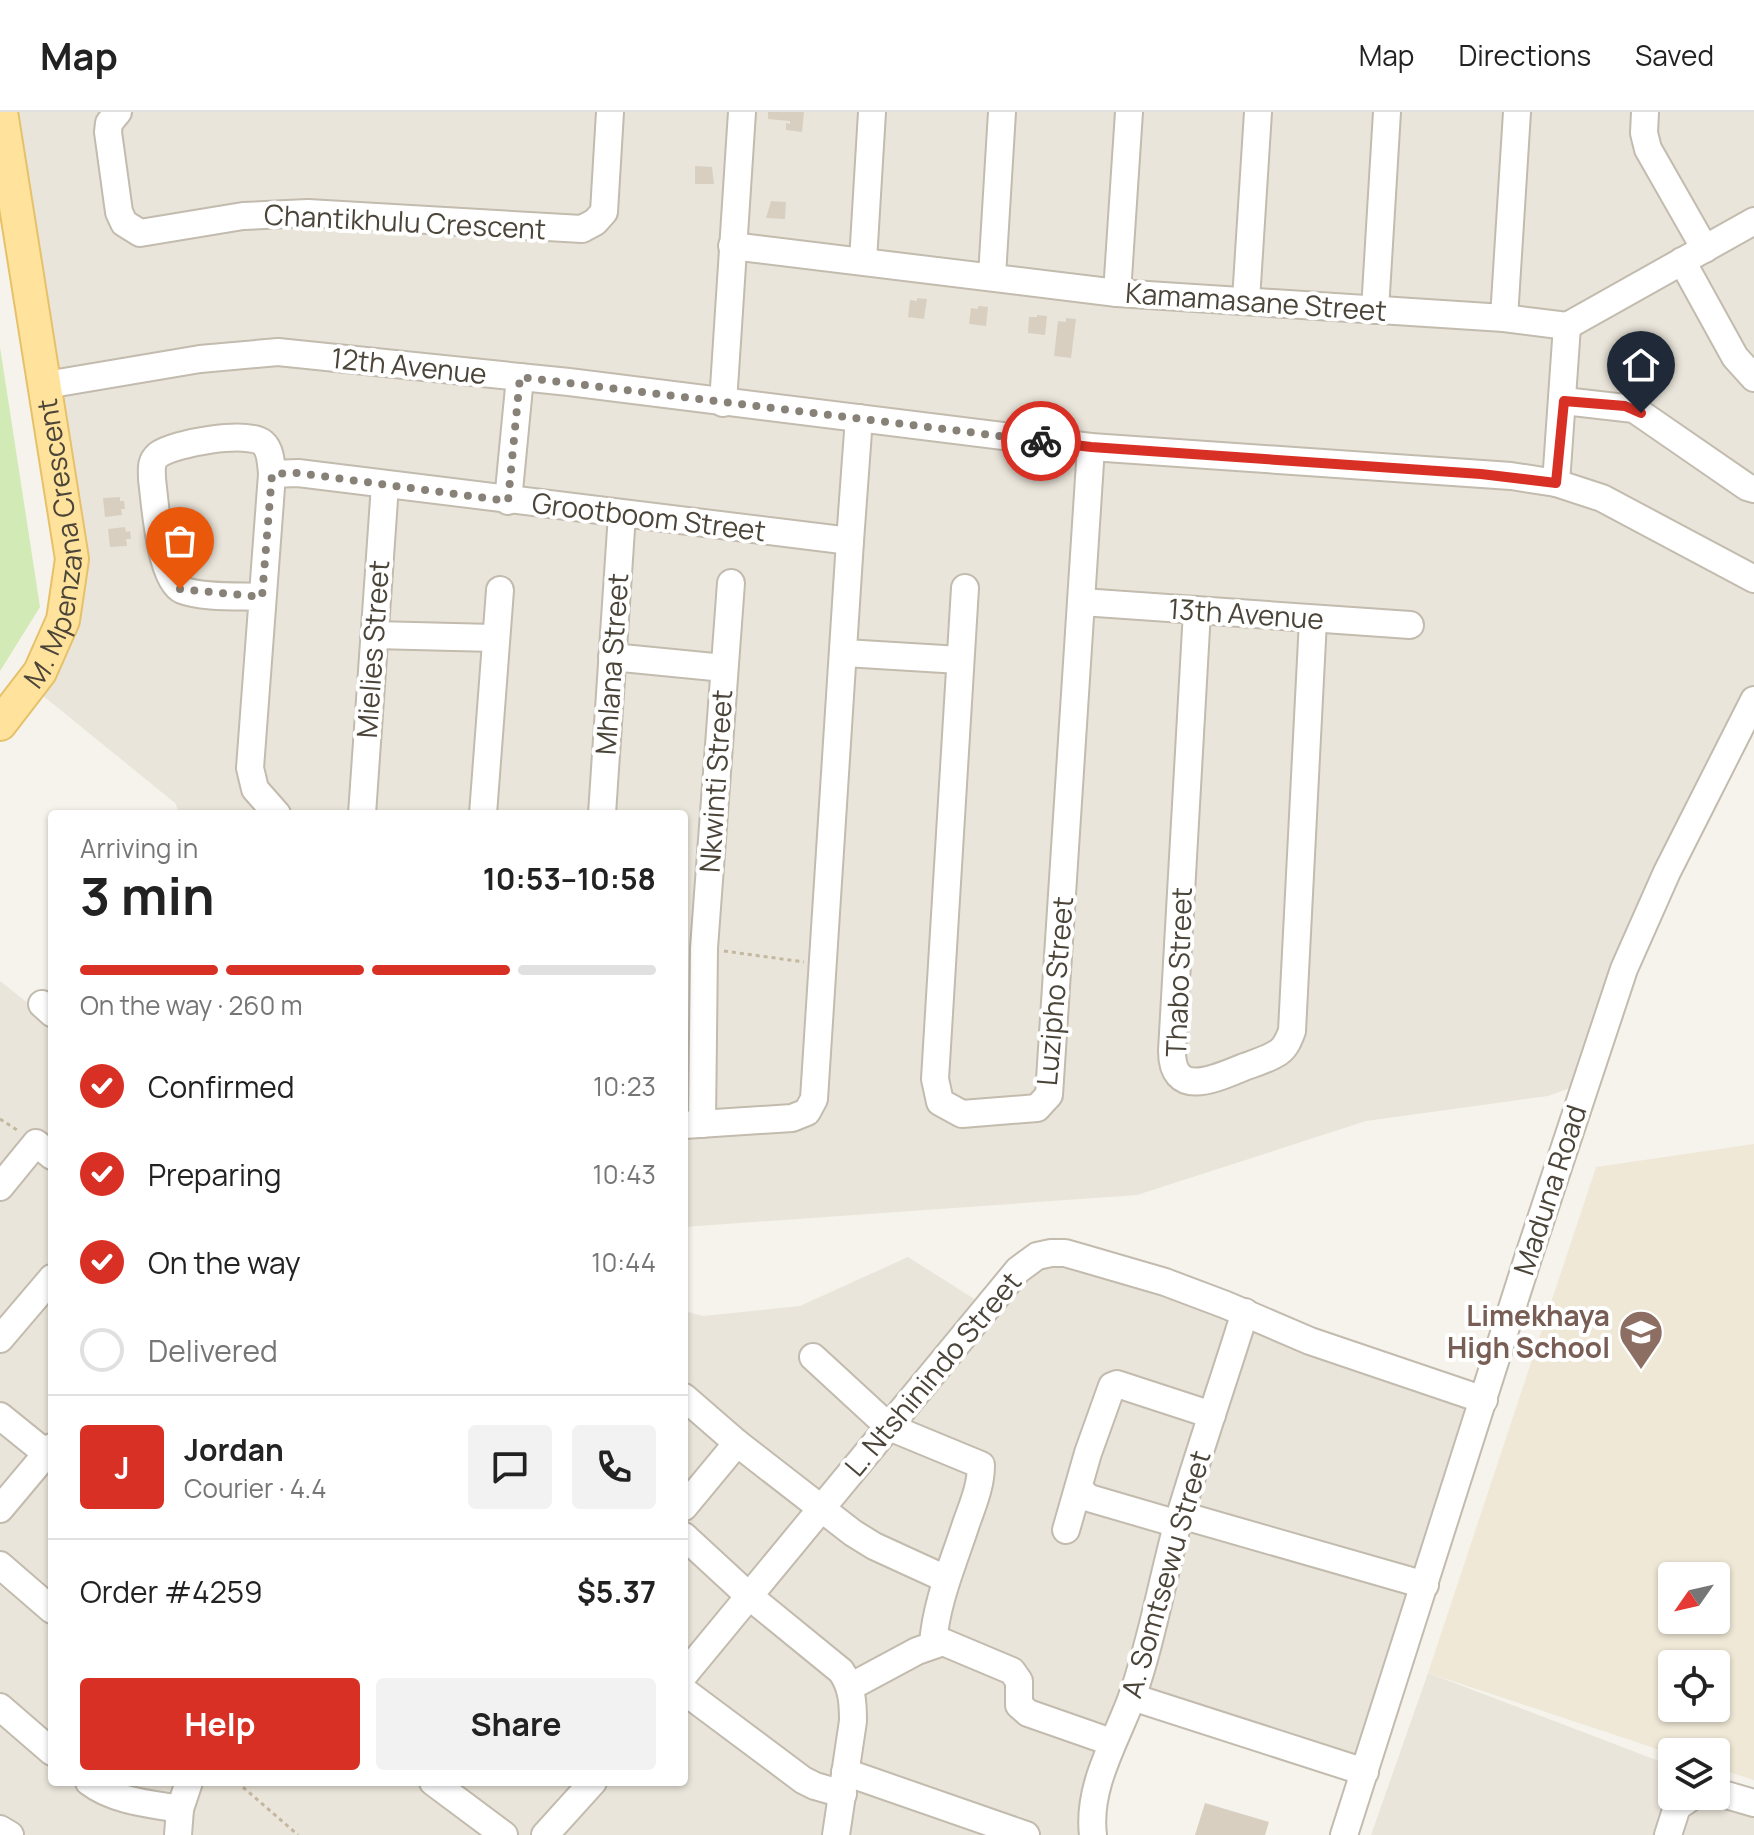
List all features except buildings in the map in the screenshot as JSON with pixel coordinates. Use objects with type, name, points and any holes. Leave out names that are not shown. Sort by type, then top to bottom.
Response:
[{"type":"main road","name":"M. Mpenzana Crescent","points":[[0,724],[31,686],[46,659],[63,620],[72,559],[46,385],[7,197],[1,112]]},
{"type":"street","name":"Chantikhulu Crescent","points":[[118,112],[109,123],[108,132],[119,212],[124,223],[140,233],[270,213],[582,229],[595,222],[604,212],[610,112]]},
{"type":"street","points":[[723,403],[742,112]]},
{"type":"street","points":[[863,261],[872,112]]},
{"type":"street","points":[[992,276],[1002,112]]},
{"type":"street","points":[[1117,293],[1129,112]]},
{"type":"street","points":[[1246,300],[1258,112]]},
{"type":"street","points":[[1375,310],[1387,112]]},
{"type":"street","points":[[1504,318],[1517,112]]},
{"type":"street","points":[[1645,112],[1644,133],[1648,149],[1735,357],[1754,378]]},
{"type":"street","points":[[1556,483],[1567,326],[1754,221]]},
{"type":"street","name":"Kamamasane Street","points":[[732,246],[1117,293],[1504,318],[1567,326]]},
{"type":"street","name":"12th Avenue","points":[[46,385],[200,359],[278,352],[520,377],[1091,447],[1481,474],[1556,483],[1602,498],[1754,579]]},
{"type":"street","points":[[508,501],[520,377]]},
{"type":"street","points":[[1564,401],[1634,409],[1754,489]]},
{"type":"street","points":[[693,1124],[792,1118],[811,1107],[814,1099],[859,418]]},
{"type":"street","points":[[262,597],[192,592],[174,585],[165,562],[152,466],[158,455],[179,446],[249,437],[264,443],[269,452],[272,474],[250,768],[255,789],[273,810]]},
{"type":"street","name":"Luzipho Street","points":[[965,588],[937,1047],[937,1094],[940,1102],[962,1114],[1031,1109],[1041,1105],[1049,1095],[1091,447]]},
{"type":"street","name":"Grootboom Street","points":[[272,474],[298,473],[850,541]]},
{"type":"street","name":"Mielies Street","points":[[362,810],[385,485]]},
{"type":"street","name":"Mhlana Street","points":[[602,810],[622,514]]},
{"type":"street","name":"Nkwinti Street","points":[[693,1124],[731,583]]},
{"type":"street","points":[[483,810],[500,590]]},
{"type":"street","name":"13th Avenue","points":[[1082,602],[1410,625]]},
{"type":"street","name":"Thabo Street","points":[[1197,611],[1172,1051],[1173,1064],[1179,1074],[1195,1083],[1211,1080],[1277,1053],[1287,1043],[1292,1031],[1313,620]]},
{"type":"street","points":[[374,635],[494,638]]},
{"type":"street","points":[[845,653],[960,660]]},
{"type":"street","points":[[612,657],[724,668]]},
{"type":"street","name":"Maduna Road","points":[[1344,1835],[1584,1083],[1624,969],[1644,920],[1754,700]]},
{"type":"street","points":[[0,1187],[44,1149]]},
{"type":"street","name":"L. Ntshinindo Street","points":[[688,1670],[1018,1270],[1037,1256],[1065,1253],[1165,1282],[1310,1341],[1484,1400]]},
{"type":"street","points":[[0,1339],[48,1283]]},
{"type":"street","name":"A. Somtsewu Street","points":[[1093,1835],[1091,1820],[1111,1742],[1132,1697],[1179,1520],[1245,1312]]},
{"type":"street","points":[[813,1357],[889,1427],[981,1465],[980,1484],[946,1579],[933,1644]]},
{"type":"street","points":[[1066,1530],[1080,1490],[1088,1453],[1112,1386],[1117,1384],[1212,1415]]},
{"type":"street","points":[[688,1400],[838,1523],[874,1546],[946,1579]]},
{"type":"street","points":[[0,1416],[48,1452]]},
{"type":"street","points":[[688,1502],[737,1443]]},
{"type":"street","points":[[0,1509],[48,1455]]},
{"type":"street","points":[[1080,1490],[1089,1498],[1425,1585]]},
{"type":"street","points":[[688,1540],[749,1596],[841,1671],[850,1687],[853,1721],[836,1835]]},
{"type":"street","points":[[0,1565],[48,1607]]},
{"type":"street","points":[[850,1687],[933,1644],[943,1642],[1012,1671],[1019,1681],[1019,1705],[1028,1713],[1111,1742]]},
{"type":"street","points":[[688,1694],[815,1786],[844,1783],[1026,1835]]},
{"type":"street","points":[[1132,1697],[1365,1772]]},
{"type":"street","points":[[0,1707],[48,1749]]},
{"type":"street","points":[[94,1786],[179,1822],[188,1786]]},
{"type":"street","points":[[438,1786],[504,1835]]},
{"type":"street","points":[[545,1835],[589,1786]]},
{"type":"street","points":[[1730,1796],[1754,1803]]},
{"type":"street","points":[[1668,1835],[1676,1810]]},
{"type":"street","points":[[0,1829],[10,1835]]},
{"type":"path","points":[[704,948],[823,965]]},
{"type":"path","points":[[242,1786],[298,1835]]},
{"type":"shaded area","points":[[1,112],[1754,112],[1754,700],[1584,1083],[1548,1096],[1366,1121],[1137,1195],[688,1227],[688,810],[178,810],[175,803],[31,686],[72,559]]},
{"type":"shaded area","points":[[0,981],[48,1019],[48,1786],[688,1786],[688,1312],[703,1316],[800,1306],[908,1257],[987,1307],[1051,1253],[1484,1400],[1365,1772],[1133,1697],[1093,1835],[0,1835]]},
{"type":"shaded area","name":"Limekhaya High School","points":[[1754,1144],[1754,1780],[1730,1772],[1730,1738],[1658,1738],[1658,1749],[1428,1673],[1596,1167]]},
{"type":"shaded area","points":[[1428,1673],[1658,1761],[1658,1810],[1730,1810],[1730,1797],[1754,1797],[1754,1835],[1371,1835]]},
{"type":"green space","points":[[0,347],[40,607],[0,671]]},
{"type":"way so far","points":[[180,589],[262,597],[272,474],[298,473],[508,501],[520,377],[1041,441]]},
{"type":"place","name":"Limekhaya High School","points":[[1641,1371]]},
{"type":"route","points":[[1041,441],[1511,476],[1556,483],[1564,401],[1625,406],[1641,413]]}]
